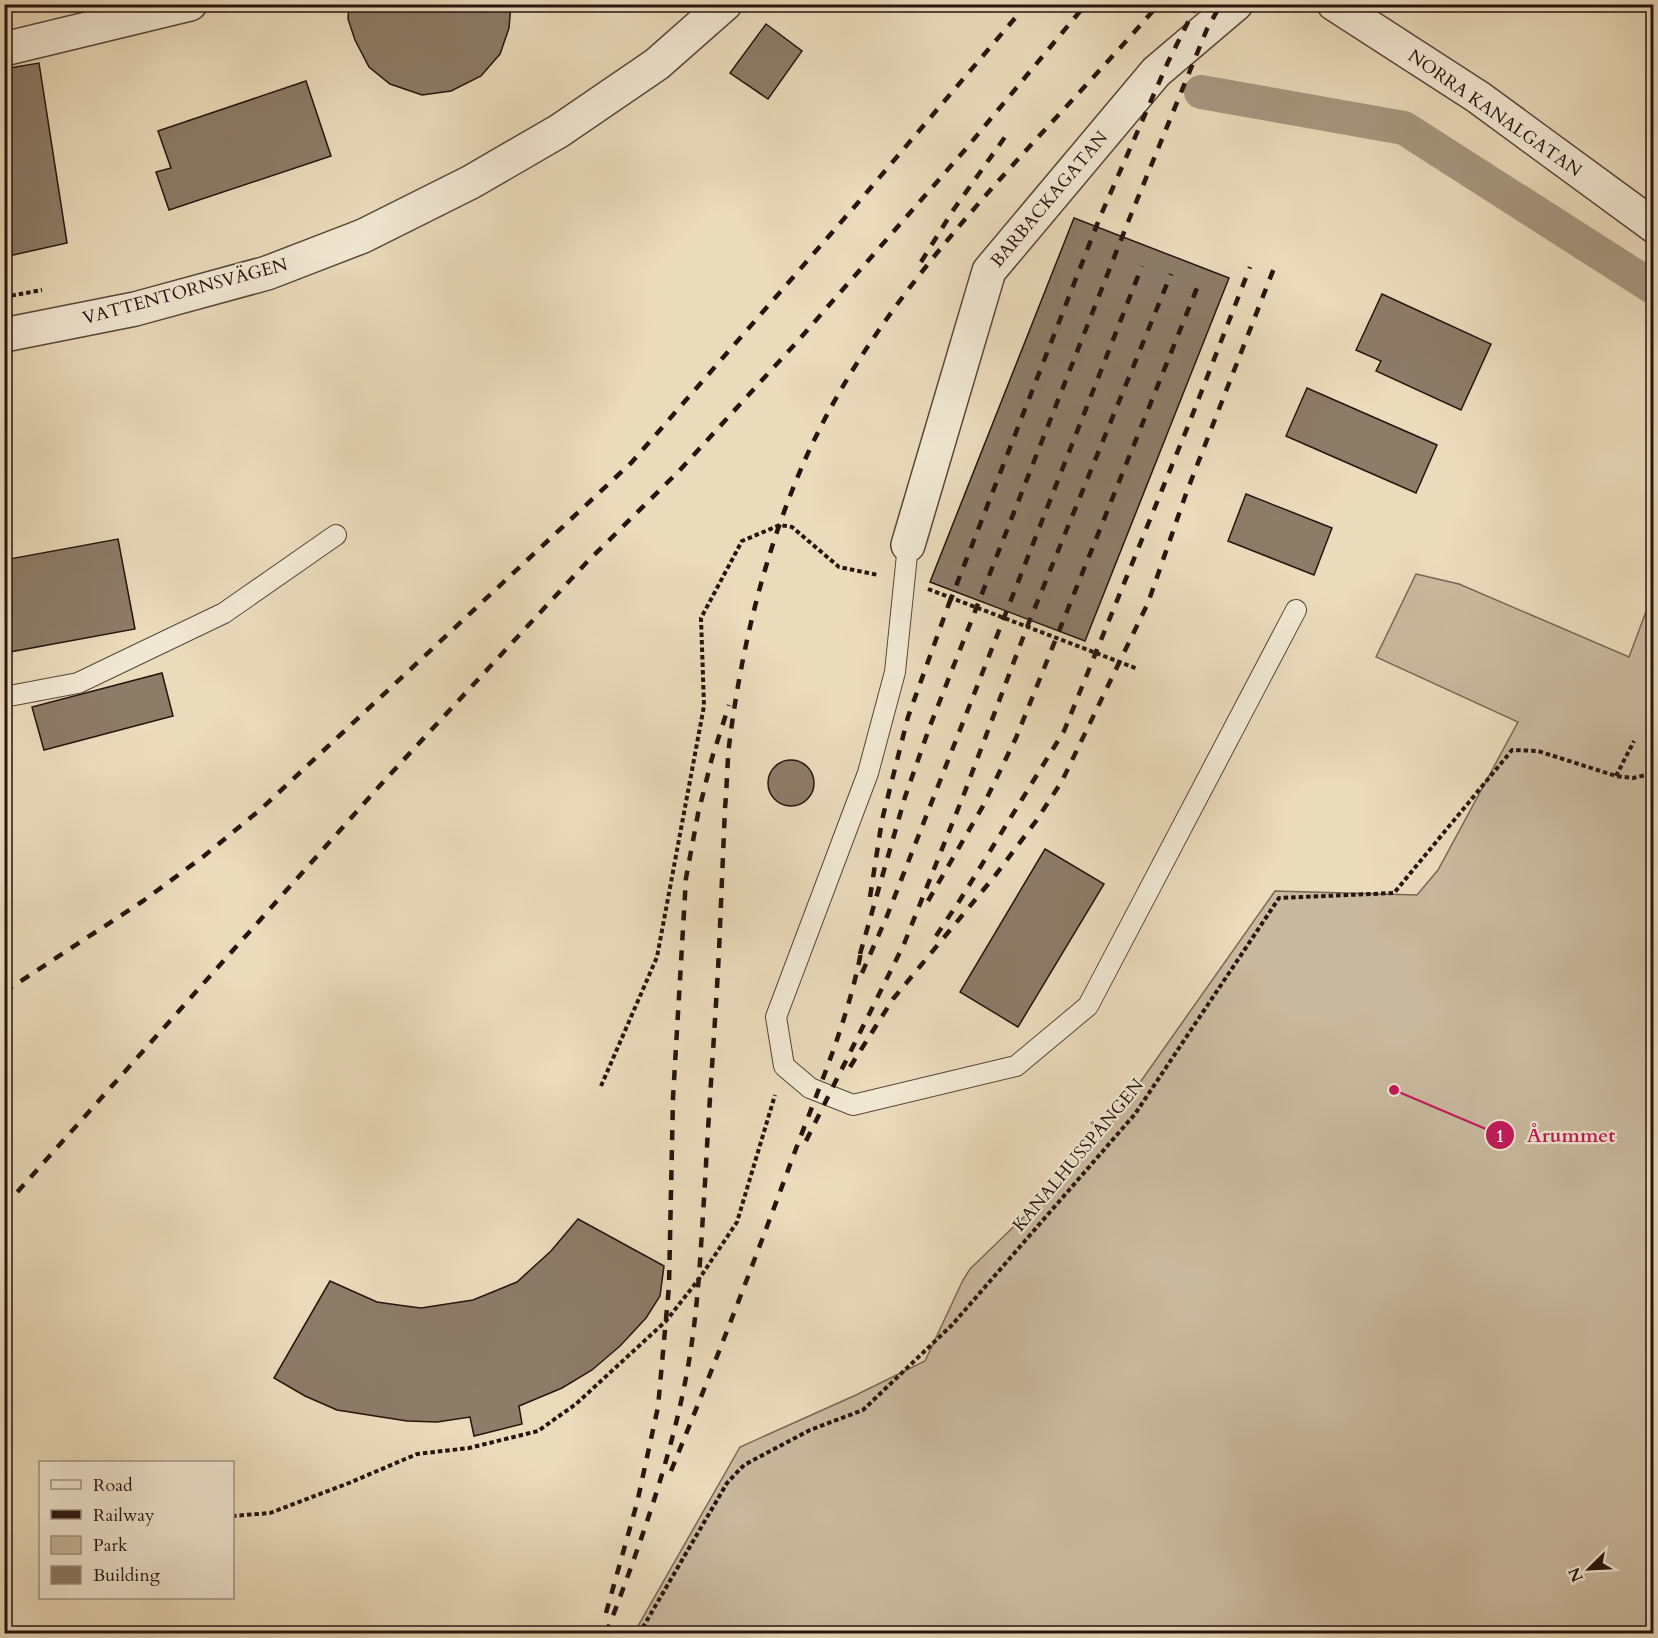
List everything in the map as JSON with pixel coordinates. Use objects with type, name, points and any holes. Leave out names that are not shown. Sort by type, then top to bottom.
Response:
[{"type":"street","points":[[4,49],[190,4]]},
{"type":"street","name":"VATTENTORNSVÄGEN","points":[[4,335],[135,309],[267,273],[363,236],[471,182],[559,131],[657,64],[725,4]]},
{"type":"street","name":"BARBACKAGATAN","points":[[908,545],[989,271],[1156,72],[1236,4]]},
{"type":"street","name":"NORRA KANALGATAN","points":[[1334,4],[1478,97],[1653,226]]},
{"type":"lane","points":[[4,697],[78,683],[213,618],[336,535]]},
{"type":"lane","points":[[908,545],[895,672],[868,773],[776,1017],[784,1066],[810,1088],[853,1105],[1017,1066],[1088,1006],[1296,610]]},
{"type":"path","points":[[4,297],[52,289]]},
{"type":"path","points":[[601,1086],[657,957],[704,706],[701,618],[742,540],[780,525],[792,527],[839,567],[904,580],[1138,669]]},
{"type":"path","points":[[1616,776],[1634,741]]},
{"type":"path","name":"KANALHUSSPÅNGEN","points":[[639,1634],[727,1483],[744,1466],[810,1430],[863,1410],[952,1325],[1135,1114],[1280,898],[1394,893],[1512,750],[1538,751],[1616,776],[1633,778],[1653,773]]},
{"type":"path","points":[[234,1516],[270,1513],[417,1454],[469,1448],[538,1431],[576,1404],[666,1321],[699,1279],[737,1222],[784,1066]]},
{"type":"green space","points":[[1416,574],[1459,584],[1629,657],[1653,593],[1653,1633],[634,1633],[740,1447],[925,1361],[970,1269],[1098,1142],[1275,891],[1417,895],[1438,870],[1518,722],[1376,657]]},
{"type":"building","points":[[349,4],[511,4],[509,28],[500,54],[481,76],[451,91],[422,95],[390,84],[369,67],[355,40],[348,19]]},
{"type":"building","points":[[766,24],[802,51],[768,99],[730,73]]},
{"type":"building","points":[[39,63],[67,243],[4,257],[4,69]]},
{"type":"building","points":[[306,81],[331,156],[169,210],[156,172],[171,168],[158,131]]},
{"type":"building","points":[[1074,218],[1229,278],[1085,641],[930,582]]},
{"type":"building","points":[[1382,294],[1491,344],[1461,410],[1376,371],[1381,361],[1356,350]]},
{"type":"building","points":[[1307,388],[1437,445],[1416,493],[1286,436]]},
{"type":"building","points":[[1246,494],[1332,528],[1314,575],[1228,541]]},
{"type":"building","points":[[118,539],[135,629],[4,653],[4,560]]},
{"type":"building","points":[[162,673],[173,716],[44,750],[32,707]]},
{"type":"building","points":[[791,760],[807,767],[814,783],[807,799],[791,806],[775,799],[768,783],[775,767]]},
{"type":"building","points":[[1045,849],[1104,884],[1018,1027],[960,992]]},
{"type":"building","points":[[578,1219],[664,1266],[660,1296],[646,1318],[620,1346],[592,1370],[562,1388],[519,1406],[522,1424],[474,1436],[470,1417],[437,1422],[407,1421],[337,1410],[305,1396],[274,1378],[330,1281],[377,1302],[398,1305],[421,1308],[473,1300],[517,1282],[551,1251]]},
{"type":"waterway","points":[[1201,92],[1404,128],[1654,288]]},
{"type":"railway","points":[[4,992],[143,901],[204,856],[261,809],[632,462],[1027,4]]},
{"type":"railway","points":[[4,1207],[384,781],[586,563],[679,471],[796,343],[964,151],[1086,4]]},
{"type":"railway","points":[[606,1634],[665,1465],[689,1361],[701,1250],[729,746],[740,673],[766,565],[804,462],[837,397],[875,336],[918,277],[964,221],[1159,4]]},
{"type":"railway","points":[[949,604],[1100,217],[1168,62],[1197,4]]},
{"type":"railway","points":[[860,954],[905,797],[930,726],[1128,222],[1207,29],[1221,4]]},
{"type":"railway","points":[[921,262],[954,209],[1005,137]]},
{"type":"railway","points":[[850,1067],[893,999],[994,877],[1036,821],[1062,781],[1148,603],[1187,491],[1276,263]]},
{"type":"railway","points":[[862,973],[887,916],[1142,266]]},
{"type":"railway","points":[[936,936],[1064,731],[1250,267]]},
{"type":"railway","points":[[806,1141],[904,944],[1027,627],[1171,274]]},
{"type":"railway","points":[[928,901],[983,806],[1016,738],[1199,283]]},
{"type":"railway","points":[[870,897],[882,820],[908,717],[951,598]]},
{"type":"railway","points":[[606,1613],[637,1503],[658,1407],[669,1286],[673,1098],[686,878],[698,814],[712,758],[729,705]]},
{"type":"railway","points":[[671,1471],[734,1313],[832,1052],[849,1000],[862,947]]},
{"type":"place","name":"Årummet","points":[[1394,1090]]}]
